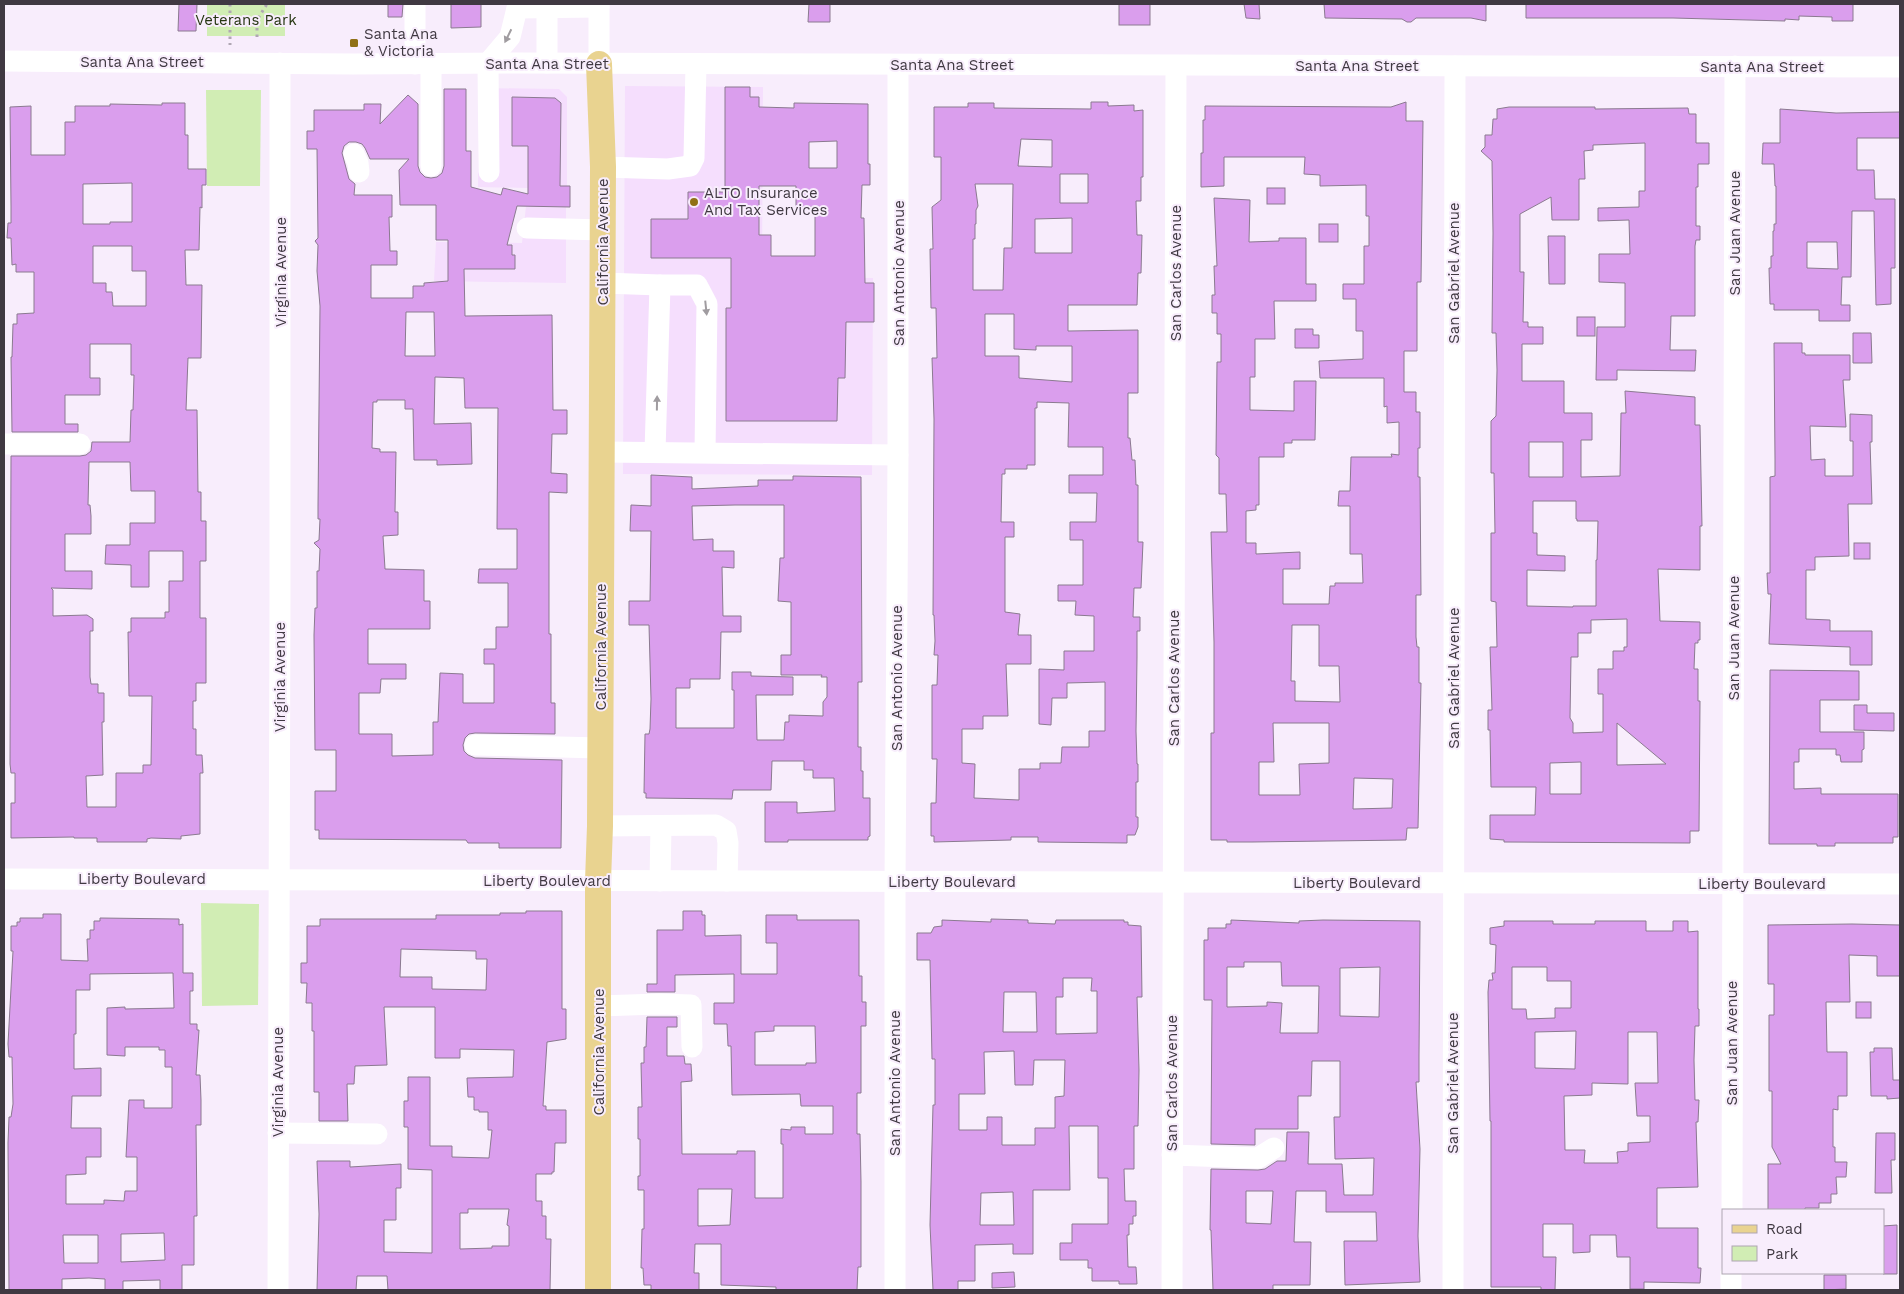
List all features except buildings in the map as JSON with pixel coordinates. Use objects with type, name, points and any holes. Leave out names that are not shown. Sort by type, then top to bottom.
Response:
[{"type":"main road","name":"California Avenue","points":[[598,1290],[600,1006],[598,881],[601,748],[603,283],[603,168],[599,64]]},
{"type":"street","points":[[415,4],[423,64],[431,166]]},
{"type":"street","points":[[488,172],[488,64],[510,37],[517,6],[547,8],[599,6]]},
{"type":"street","name":"California Avenue","points":[[599,6],[599,64]]},
{"type":"street","points":[[547,8],[547,63]]},
{"type":"street","name":"Santa Ana Street","points":[[4,61],[423,64],[1900,67]]},
{"type":"street","name":"Virginia Avenue","points":[[278,1290],[280,63]]},
{"type":"street","points":[[603,168],[668,169],[690,166],[694,158],[696,64]]},
{"type":"street","name":"San Antonio Avenue","points":[[895,1290],[898,65]]},
{"type":"street","name":"San Carlos Avenue","points":[[1172,1290],[1176,66]]},
{"type":"street","name":"San Gabriel Avenue","points":[[1453,1290],[1455,66]]},
{"type":"street","name":"San Juan Avenue","points":[[1732,1209],[1736,66]]},
{"type":"street","points":[[527,228],[603,230]]},
{"type":"street","points":[[603,283],[697,285],[707,304],[705,452]]},
{"type":"street","points":[[656,452],[660,285]]},
{"type":"street","points":[[4,444],[80,444]]},
{"type":"street","points":[[602,452],[898,455]]},
{"type":"street","points":[[475,745],[601,748]]},
{"type":"street","points":[[600,826],[716,825],[726,831],[728,843],[727,881]]},
{"type":"street","points":[[660,881],[661,826]]},
{"type":"street","name":"Liberty Boulevard","points":[[4,879],[1900,884]]},
{"type":"street","points":[[600,1006],[659,1004],[690,1006],[692,1047]]},
{"type":"street","points":[[278,1133],[377,1134]]},
{"type":"street","points":[[1172,1155],[1258,1158],[1274,1148]]},
{"type":"street","points":[[1731,1274],[1731,1290]]},
{"type":"path","points":[[230,4],[230,63]]},
{"type":"path","points":[[257,37],[257,20],[268,4]]},
{"type":"shaded area","points":[[625,86],[763,87],[762,277],[873,278],[872,475],[623,474]]},
{"type":"shaded area","points":[[479,88],[559,89],[567,97],[567,186],[570,186],[570,207],[566,207],[566,283],[434,281],[436,242],[522,243],[528,188],[478,187]]},
{"type":"green space","name":"Veterans Park","points":[[207,4],[285,4],[285,36],[207,36]]},
{"type":"green space","points":[[206,90],[261,90],[260,186],[207,186]]},
{"type":"green space","points":[[201,903],[259,904],[258,1005],[202,1006]]},
{"type":"place","name":"Santa Ana & Victoria","points":[[354,43]]},
{"type":"place","name":"ALTO Insurance And Tax Services","points":[[694,202]]}]
